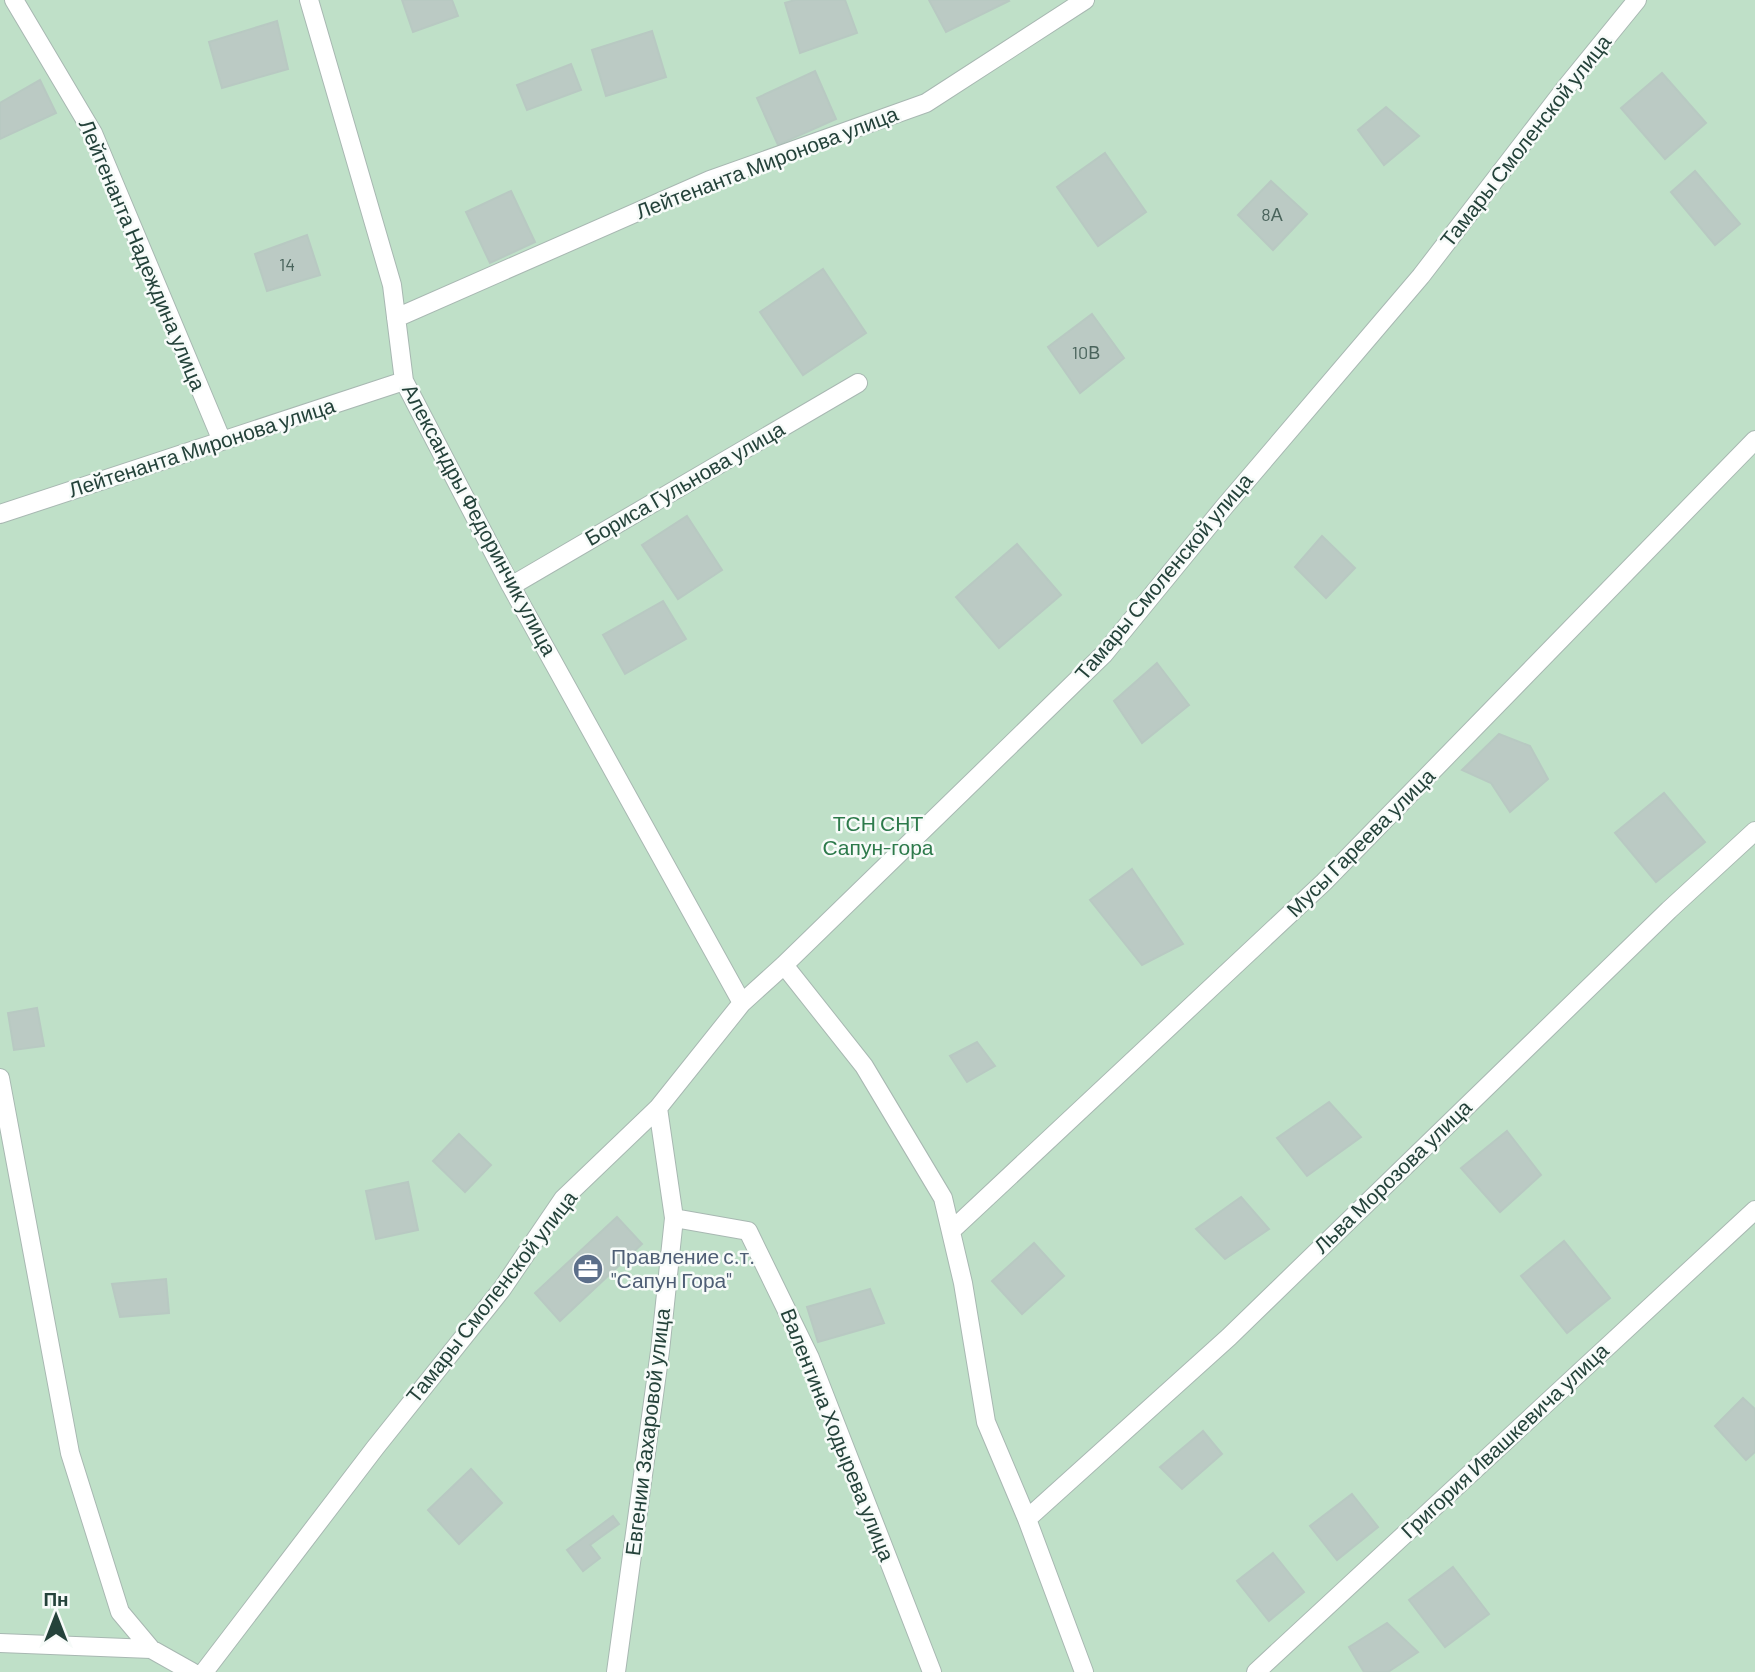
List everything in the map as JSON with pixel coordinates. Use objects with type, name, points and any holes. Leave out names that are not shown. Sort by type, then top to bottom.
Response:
[{"type":"lane","name":"Лейтенанта Надеждина улица","points":[[14,0],[93,133],[222,441]]},
{"type":"lane","name":"Александры Федоринчик улица","points":[[309,0],[392,285],[404,382],[511,586],[742,1003]]},
{"type":"lane","name":"Лейтенанта Миронова улица","points":[[396,318],[710,180],[926,103],[1085,0]]},
{"type":"lane","name":"Тамары Смоленской улица","points":[[204,1672],[375,1448],[502,1289],[563,1199],[657,1108],[742,1003],[1104,654],[1225,506],[1421,276],[1567,86],[1637,0]]},
{"type":"lane","name":"Лейтенанта Миронова улица","points":[[0,514],[404,382]]},
{"type":"lane","name":"Бориса Гульнова улица","points":[[511,586],[858,383]]},
{"type":"lane","name":"Мусы Гареева улица","points":[[951,1231],[1324,882],[1755,440]]},
{"type":"lane","name":"Льва Морозова улица","points":[[1027,1519],[1228,1337],[1669,910],[1755,831]]},
{"type":"lane","points":[[784,965],[864,1066],[943,1198],[963,1283],[986,1422],[1027,1519],[1084,1672]]},
{"type":"lane","points":[[0,1078],[70,1453],[120,1612],[151,1649],[192,1672]]},
{"type":"lane","name":"Евгении Захаровой улица","points":[[617,1672],[660,1351],[674,1218],[657,1108]]},
{"type":"lane","name":"Григория Ивашкевича улица","points":[[1256,1672],[1755,1210]]},
{"type":"lane","name":"Валентина Ходырева улица","points":[[674,1218],[748,1231],[810,1358],[932,1672]]},
{"type":"lane","points":[[0,1643],[151,1649]]},
{"type":"green space","name":"ТСН СНТ Сапун-гора","points":[[0,0],[1755,0],[1755,1672],[0,1672]]},
{"type":"building","points":[[402,0],[452,0],[458,16],[413,32]]},
{"type":"building","points":[[795,0],[845,0],[857,33],[800,53],[785,3]]},
{"type":"building","points":[[929,0],[1008,0],[1009,1],[946,32]]},
{"type":"building","points":[[277,21],[288,69],[222,88],[209,42]]},
{"type":"building","points":[[652,31],[666,77],[606,96],[592,50]]},
{"type":"building","points":[[571,64],[581,90],[527,110],[517,85]]},
{"type":"building","points":[[815,71],[836,119],[778,145],[757,98]]},
{"type":"building","points":[[1662,73],[1706,123],[1665,159],[1621,108]]},
{"type":"building","points":[[40,80],[56,113],[0,139],[0,103]]},
{"type":"building","points":[[1386,107],[1419,136],[1384,165],[1358,130]]},
{"type":"building","points":[[1105,153],[1146,212],[1098,246],[1057,187]]},
{"type":"building","points":[[1695,171],[1740,224],[1715,245],[1671,192]]},
{"type":"building","points":[[1271,181],[1307,214],[1273,250],[1238,215]]},
{"type":"building","points":[[511,191],[535,242],[490,263],[466,212]]},
{"type":"building","points":[[307,235],[320,275],[267,291],[255,254]]},
{"type":"building","points":[[823,269],[866,333],[803,375],[760,312]]},
{"type":"building","points":[[1092,314],[1124,358],[1080,393],[1048,347]]},
{"type":"building","points":[[687,516],[722,570],[678,599],[642,545]]},
{"type":"building","points":[[1322,536],[1355,568],[1326,598],[1295,567]]},
{"type":"building","points":[[1017,544],[1061,595],[999,648],[956,597]]},
{"type":"building","points":[[663,601],[686,639],[625,674],[603,635]]},
{"type":"building","points":[[1157,663],[1189,705],[1142,743],[1114,701]]},
{"type":"building","points":[[1499,734],[1530,746],[1548,779],[1510,812],[1491,783],[1462,770]]},
{"type":"building","points":[[1664,793],[1705,842],[1656,882],[1615,833]]},
{"type":"building","points":[[1132,869],[1183,944],[1142,965],[1090,900]]},
{"type":"building","points":[[37,1008],[44,1046],[14,1050],[8,1013]]},
{"type":"building","points":[[977,1042],[995,1066],[967,1082],[950,1056]]},
{"type":"building","points":[[1329,1102],[1361,1137],[1307,1176],[1277,1138]]},
{"type":"building","points":[[1507,1131],[1541,1175],[1500,1212],[1461,1168]]},
{"type":"building","points":[[459,1134],[491,1165],[465,1192],[433,1161]]},
{"type":"building","points":[[408,1182],[418,1230],[376,1239],[366,1191]]},
{"type":"building","points":[[1241,1197],[1269,1229],[1225,1259],[1196,1229]]},
{"type":"building","name":"Правление с.т. \"Сапун Гора\"","points":[[617,1217],[642,1244],[560,1321],[535,1293]]},
{"type":"building","points":[[1564,1241],[1610,1298],[1567,1333],[1521,1276]]},
{"type":"building","points":[[1034,1243],[1064,1276],[1022,1314],[992,1281]]},
{"type":"building","points":[[166,1279],[169,1313],[120,1317],[112,1284]]},
{"type":"building","points":[[870,1289],[884,1323],[818,1342],[807,1307]]},
{"type":"building","points":[[1743,1398],[1755,1409],[1755,1452],[1746,1460],[1715,1426]]},
{"type":"building","points":[[1203,1431],[1222,1454],[1182,1489],[1160,1467]]},
{"type":"building","points":[[471,1469],[502,1503],[459,1544],[428,1510]]},
{"type":"building","points":[[1352,1494],[1378,1527],[1337,1560],[1310,1526]]},
{"type":"building","points":[[613,1516],[619,1524],[590,1545],[600,1558],[583,1571],[567,1550]]},
{"type":"building","points":[[1273,1553],[1304,1592],[1269,1621],[1237,1581]]},
{"type":"building","points":[[1453,1567],[1489,1614],[1445,1647],[1409,1600]]},
{"type":"building","points":[[1387,1623],[1418,1652],[1388,1672],[1364,1672],[1349,1647]]},
{"type":"place","name":"Правление с.т. \"Сапун Гора\"","points":[[588,1269]]}]
